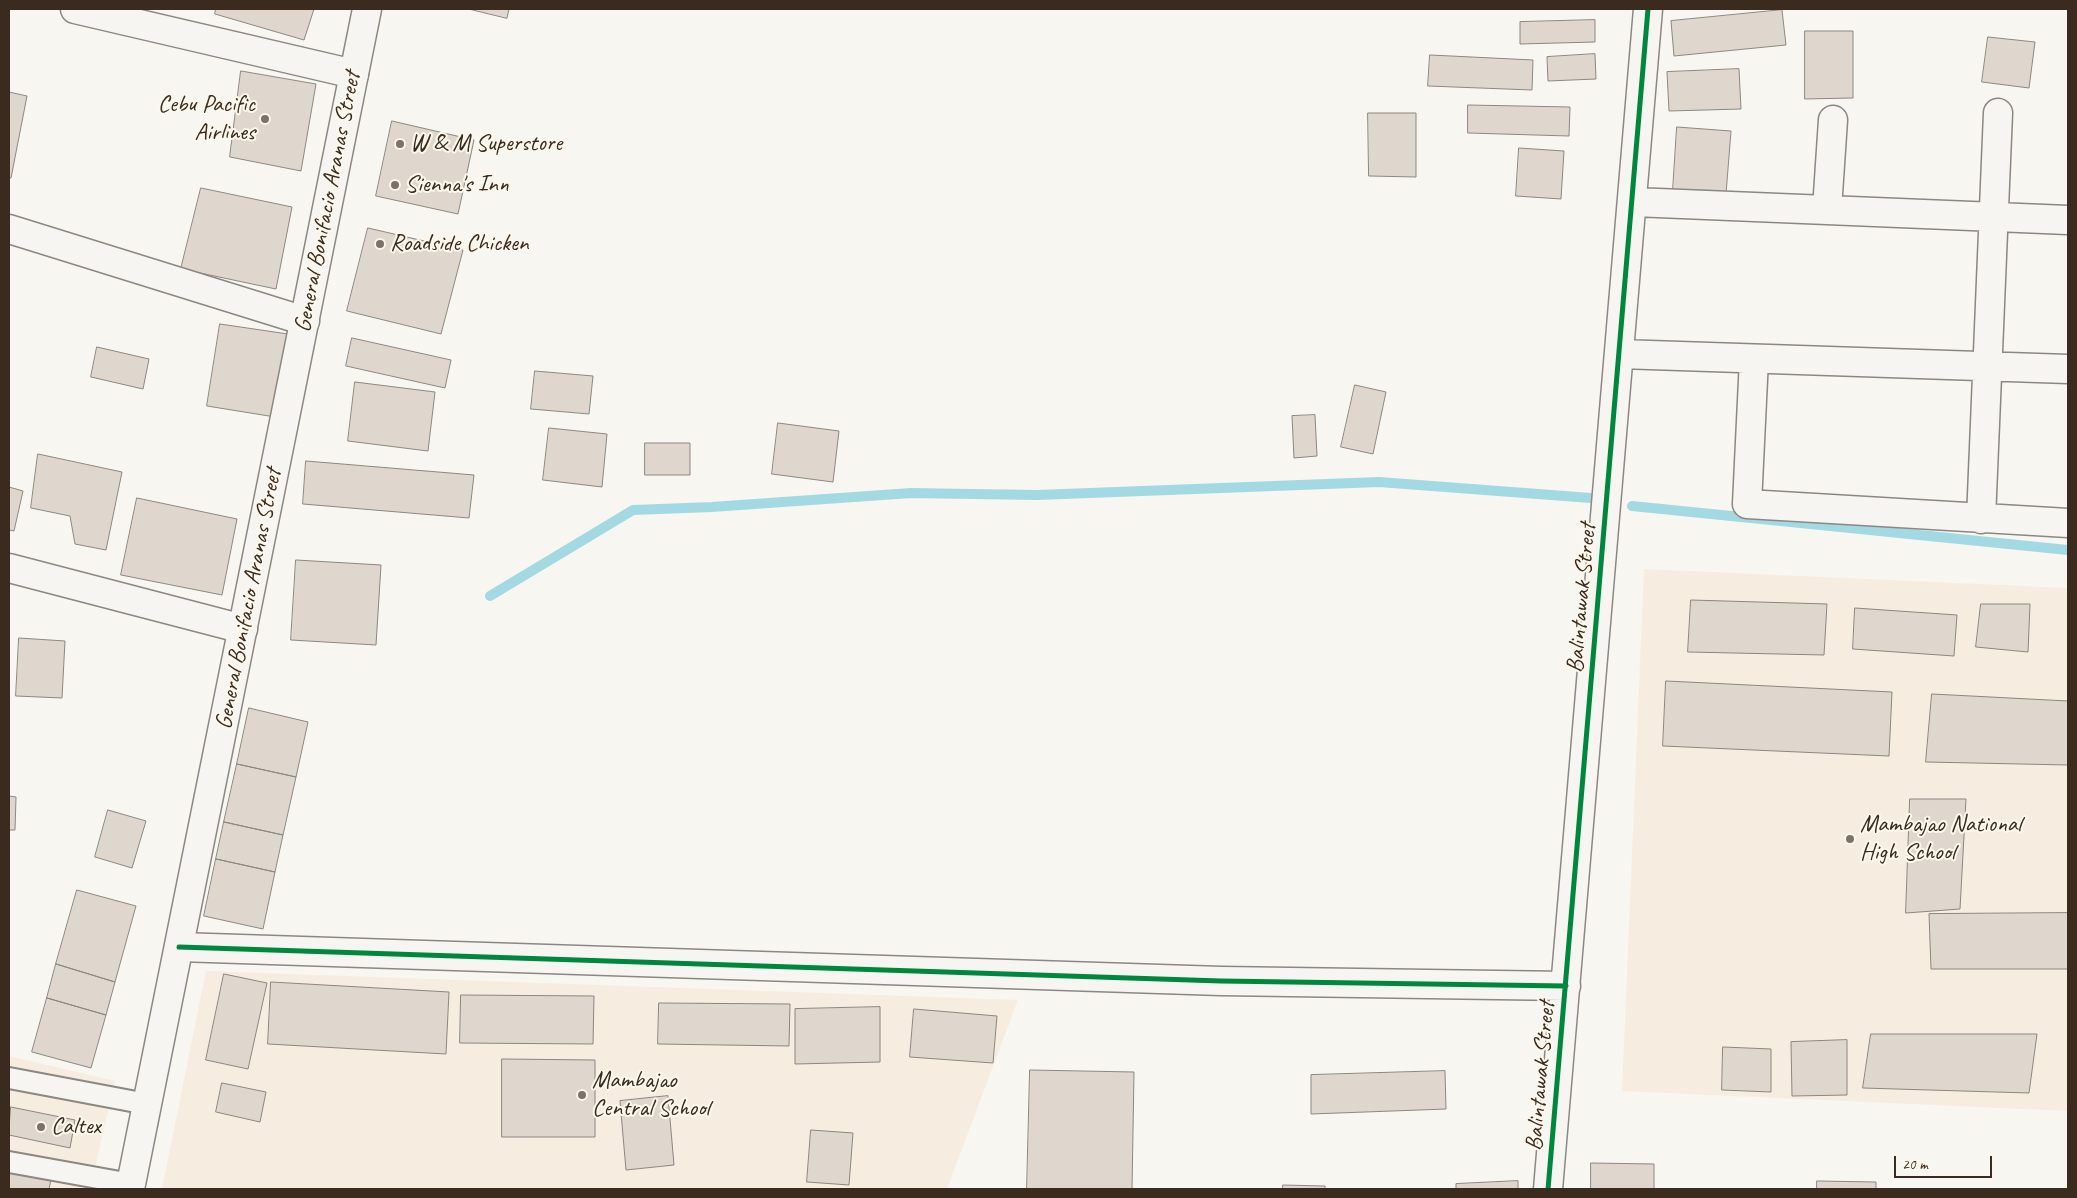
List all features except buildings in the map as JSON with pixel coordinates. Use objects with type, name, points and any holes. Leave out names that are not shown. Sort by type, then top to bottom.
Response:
[{"type":"street","points":[[75,9],[354,74]]},
{"type":"street","name":"General Bonifacio Aranas Street","points":[[130,1187],[367,9]]},
{"type":"street","name":"Balintawak Street","points":[[1548,1189],[1634,202],[1648,9]]},
{"type":"street","points":[[1981,519],[1998,113]]},
{"type":"street","points":[[1827,208],[1833,120]]},
{"type":"street","points":[[1634,202],[1827,208],[2068,220]]},
{"type":"street","points":[[9,229],[305,321]]},
{"type":"street","points":[[1620,354],[2068,369]]},
{"type":"street","points":[[1754,359],[1747,504],[2068,523]]},
{"type":"street","points":[[9,568],[243,629]]},
{"type":"street","points":[[179,947],[1222,981],[1566,986]]},
{"type":"lane","points":[[9,1078],[147,1104]]},
{"type":"lane","points":[[9,1162],[130,1187]]},
{"type":"shaded area","name":"Mambajao National High School","points":[[1644,569],[2068,588],[2068,1111],[1622,1091]]},
{"type":"shaded area","name":"Mambajao Central School","points":[[206,971],[1018,1000],[947,1189],[162,1189]]},
{"type":"shaded area","points":[[9,1056],[115,1081],[90,1189],[9,1189]]},
{"type":"waterway","points":[[490,596],[633,510],[712,507],[911,493],[1037,495],[1379,482],[1591,498]]},
{"type":"waterway","points":[[1632,506],[2068,550]]},
{"type":"cycle path","points":[[1548,1189],[1648,9]]},
{"type":"cycle path","points":[[179,947],[1221,981],[1566,986]]},
{"type":"place","name":"Cebu Pacific Airlines","points":[[265,119]]},
{"type":"place","name":"W & M Superstore","points":[[400,144]]},
{"type":"place","name":"Sienna's Inn","points":[[395,185]]},
{"type":"place","name":"Roadside Chicken","points":[[380,244]]},
{"type":"place","name":"Mambajao National High School","points":[[1850,839]]},
{"type":"place","name":"Mambajao Central School","points":[[582,1095]]},
{"type":"place","name":"Caltex","points":[[41,1127]]}]
